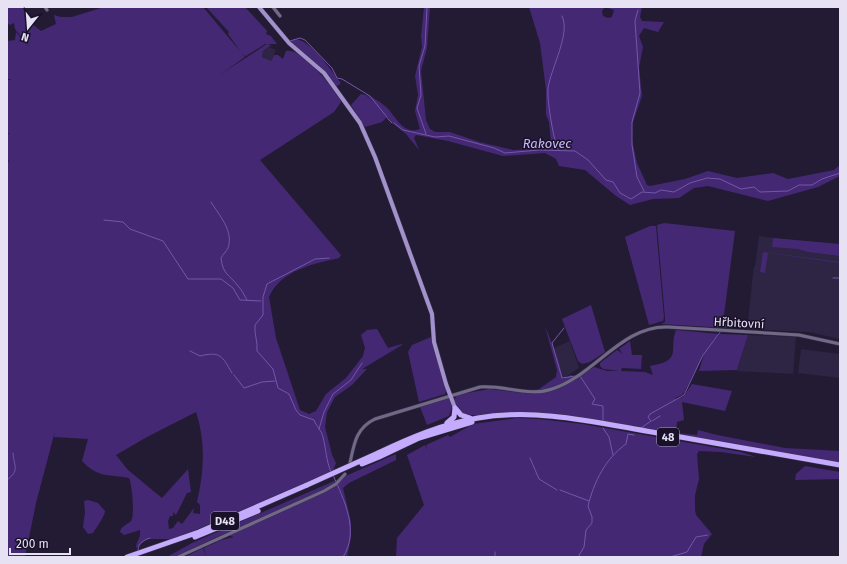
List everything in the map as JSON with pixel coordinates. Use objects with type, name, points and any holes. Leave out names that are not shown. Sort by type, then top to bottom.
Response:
[{"type":"highway","name":"48","points":[[455,408],[460,414],[466,417],[524,414],[562,417],[840,466]]},
{"type":"highway","name":"48","points":[[440,427],[453,419],[455,408]]},
{"type":"highway","name":"48","points":[[379,455],[407,439],[440,427],[482,417]]},
{"type":"highway","name":"48","points":[[379,455],[447,428],[495,418],[528,417],[572,421],[840,466]]},
{"type":"highway","name":"D48","points":[[127,557],[140,555],[205,529],[308,487],[379,455]]},
{"type":"main road","points":[[259,7],[289,43],[324,73],[360,122],[375,157],[432,314],[434,342],[455,408]]},
{"type":"street","points":[[272,7],[280,16]]},
{"type":"street","name":"Hřbitovní","points":[[350,463],[355,438],[360,430],[369,422],[379,417],[471,388],[486,386],[532,392],[554,389],[575,377],[636,334],[650,328],[668,326],[798,335],[840,344]]},
{"type":"street","points":[[178,557],[324,491],[336,484],[345,474]]},
{"type":"shaded area","points":[[7,7],[22,7],[30,19],[25,22],[26,26],[31,23],[41,31],[56,24],[54,15],[61,17],[72,17],[104,7],[203,7],[245,57],[221,74],[267,44],[271,45],[263,51],[262,57],[271,61],[274,55],[278,55],[283,59],[286,51],[293,51],[316,68],[335,92],[341,102],[334,112],[260,160],[341,255],[339,258],[309,266],[290,274],[281,280],[269,297],[276,338],[300,410],[309,414],[316,411],[326,394],[346,378],[363,356],[365,348],[361,335],[367,330],[377,329],[388,348],[402,344],[362,369],[367,369],[352,385],[335,397],[327,412],[325,427],[332,455],[336,463],[333,471],[198,529],[171,539],[147,539],[136,548],[140,536],[140,530],[124,535],[120,532],[124,526],[131,521],[133,513],[133,500],[129,478],[98,473],[93,470],[82,461],[88,439],[54,437],[55,431],[36,503],[25,557],[7,557],[7,160],[11,164],[7,158],[7,135],[10,133],[7,133],[7,81],[11,79],[7,79],[7,41],[15,40],[16,32],[30,48],[15,29],[14,23],[10,25],[7,23]],"holes":[[[196,412],[203,446],[201,480],[197,502],[200,505],[200,514],[193,513],[194,508],[182,524],[178,521],[173,528],[169,529],[168,521],[170,516],[173,516],[173,512],[176,515],[187,493],[191,492],[188,469],[162,498],[128,470],[116,455]]]},
{"type":"shaded area","points":[[206,7],[245,7],[267,31],[266,34],[271,36],[277,44],[265,44],[246,56],[243,55],[228,34],[229,32]]},
{"type":"shaded area","points":[[424,7],[430,7],[427,48],[421,71],[426,120],[430,129],[435,132],[450,132],[479,142],[513,150],[537,149],[549,146],[551,142],[549,122],[546,115],[546,90],[540,43],[529,7],[605,7],[642,7],[640,17],[642,21],[664,22],[658,32],[644,28],[639,36],[643,47],[639,67],[642,96],[632,125],[632,140],[637,163],[647,185],[650,186],[685,179],[708,171],[737,178],[773,173],[788,179],[834,170],[839,166],[840,176],[818,187],[768,201],[708,186],[694,188],[679,198],[653,199],[630,205],[616,196],[585,170],[559,166],[556,159],[545,153],[503,156],[448,141],[416,135],[414,138],[419,150],[406,134],[386,118],[382,122],[365,127],[351,105],[361,94],[366,95],[374,103],[366,94],[385,106],[404,127],[414,130],[420,129],[415,111],[418,95],[415,76],[422,47],[421,36]],"holes":[[[605,7],[614,10],[612,17],[608,18],[603,16],[602,11]]]},
{"type":"shaded area","points":[[294,39],[300,40],[314,50],[341,83],[336,87],[322,68],[291,42]]},
{"type":"shaded area","points":[[269,47],[276,50],[271,61],[262,57],[263,51]]},
{"type":"shaded area","points":[[664,223],[735,231],[724,315],[721,322],[726,324],[727,328],[661,324],[665,322],[665,318],[657,225]]},
{"type":"shaded area","points":[[650,226],[656,226],[664,318],[663,321],[649,325],[625,237]]},
{"type":"shaded area","points":[[759,236],[830,245],[840,244],[840,339],[809,332],[747,329],[753,273]]},
{"type":"shaded area","points":[[773,238],[840,244],[840,256],[808,252],[798,249],[772,247]]},
{"type":"shaded area","points":[[763,252],[840,263],[768,253],[765,273],[760,272]]},
{"type":"shaded area","points":[[591,305],[605,352],[590,362],[582,364],[578,361],[562,319]]},
{"type":"shaded area","points":[[545,326],[559,362],[563,379],[571,375],[577,377],[594,367],[607,371],[619,371],[603,369],[600,366],[600,363],[617,350],[623,354],[619,349],[630,341],[632,355],[642,355],[641,369],[622,368],[621,371],[645,372],[653,375],[650,366],[661,364],[671,357],[673,353],[676,330],[719,334],[707,349],[720,334],[748,335],[737,370],[699,371],[705,351],[685,391],[682,395],[675,398],[683,397],[692,384],[732,391],[725,411],[682,402],[684,420],[677,422],[676,433],[697,435],[698,430],[785,448],[840,451],[840,463],[583,418],[469,415],[460,412],[454,400],[457,395],[489,389],[532,394],[556,377],[557,370]]},
{"type":"shaded area","points":[[748,335],[796,337],[793,374],[737,371]]},
{"type":"shaded area","points":[[431,337],[446,391],[445,394],[419,402],[408,352],[412,345]]},
{"type":"shaded area","points":[[570,341],[579,368],[563,379],[554,348]]},
{"type":"shaded area","points":[[801,349],[840,354],[840,378],[798,373]]},
{"type":"shaded area","points":[[449,398],[452,407],[449,416],[427,425],[420,407]]},
{"type":"shaded area","points":[[517,418],[582,424],[741,452],[756,457],[721,452],[699,451],[697,454],[699,479],[695,495],[695,510],[696,515],[712,534],[704,544],[701,557],[396,557],[397,538],[424,505],[407,455],[425,445],[427,450],[426,445],[448,435],[450,437],[473,424]]},
{"type":"shaded area","points":[[396,454],[396,460],[349,483],[343,488],[351,522],[351,537],[347,557],[185,557],[203,548],[206,556],[204,548],[221,540],[234,537],[224,534],[174,557],[167,557],[192,543]]},
{"type":"shaded area","points":[[805,466],[840,472],[840,479],[795,480],[796,474]]},
{"type":"shaded area","points":[[88,500],[98,503],[105,513],[93,533],[88,534],[83,527],[85,512],[84,501]]},
{"type":"waterway","points":[[426,134],[417,108],[421,95],[419,66],[425,46],[427,7]]},
{"type":"waterway","points":[[638,10],[635,21],[640,93],[632,122],[632,145],[637,177],[644,191]]},
{"type":"waterway","points":[[557,149],[548,101],[548,88],[560,51],[564,32],[562,16]]},
{"type":"waterway","name":"Rakovec","points":[[290,41],[300,38],[305,40],[332,68],[337,78],[342,79],[370,96],[387,117]]},
{"type":"waterway","name":"Rakovec","points":[[388,119],[392,123]]},
{"type":"waterway","name":"Rakovec","points":[[394,123],[403,130],[435,137],[449,136],[494,148],[505,153],[539,150],[575,151],[588,160],[606,180],[613,182],[620,193],[631,199],[642,192],[655,193],[661,190],[674,192],[690,183],[707,178],[720,179],[741,189],[754,187],[760,192],[788,191],[799,185],[812,185],[822,179],[840,173]]},
{"type":"waterway","points":[[211,202],[225,224],[229,235],[228,248],[221,258],[223,268],[241,289],[247,300]]},
{"type":"waterway","points":[[104,220],[123,222],[130,229],[163,241],[188,279],[221,279],[233,288],[240,300],[261,301]]},
{"type":"waterway","points":[[329,258],[315,259],[267,284],[263,297],[263,315],[255,325],[255,328],[257,351],[273,369],[278,388],[289,394],[296,410],[300,415],[314,420],[321,433],[331,472]]},
{"type":"waterway","points":[[833,278],[840,278]]},
{"type":"waterway","points":[[564,328],[552,343],[562,378],[576,376]]},
{"type":"waterway","points":[[641,428],[651,421],[648,417],[650,414],[684,395],[703,355],[721,331]]},
{"type":"waterway","points":[[190,351],[200,356],[212,354],[220,356],[226,362],[232,373]]},
{"type":"waterway","points":[[319,429],[324,412],[333,394],[351,380],[362,363]]},
{"type":"waterway","points":[[234,375],[244,388],[262,382],[275,381]]},
{"type":"waterway","points":[[580,376],[595,399],[592,404],[603,406],[603,421]]},
{"type":"waterway","points":[[652,421],[660,416]]},
{"type":"waterway","points":[[603,428],[609,437],[613,455]]},
{"type":"waterway","points":[[578,557],[584,547],[586,530],[592,523],[592,517],[588,506],[597,480],[606,464],[626,444],[628,434],[634,435]]},
{"type":"waterway","points":[[7,480],[14,474],[15,471],[13,453]]},
{"type":"waterway","points":[[530,458],[539,479],[557,490]]},
{"type":"waterway","points":[[333,475],[342,495],[350,526],[348,547],[343,557]]},
{"type":"waterway","points":[[560,490],[589,501]]},
{"type":"waterway","points":[[670,557],[687,552],[696,537],[708,535]]},
{"type":"waterway","points":[[138,550],[140,544],[150,538]]},
{"type":"waterway","points":[[495,552],[495,557]]}]
